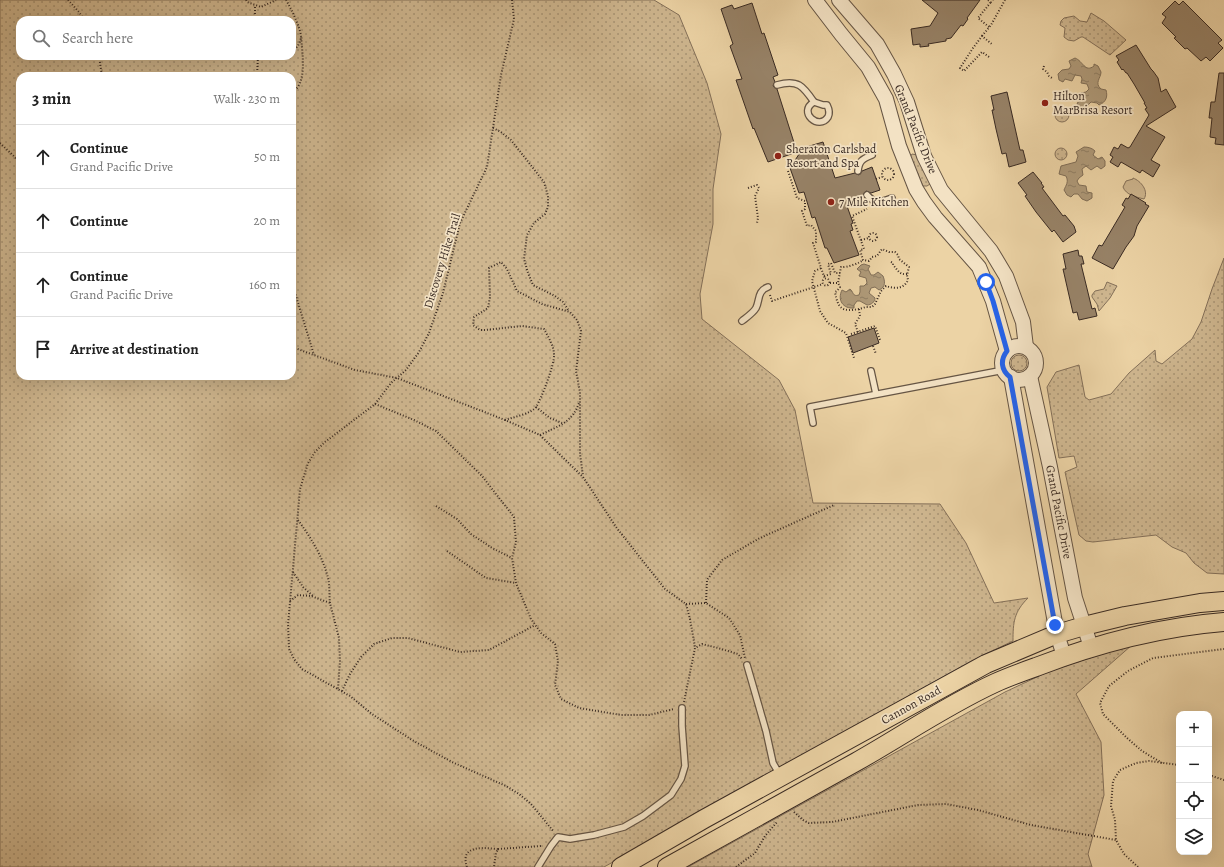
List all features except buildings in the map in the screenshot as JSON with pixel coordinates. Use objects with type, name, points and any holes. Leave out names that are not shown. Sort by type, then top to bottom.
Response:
[{"type":"main road","name":"Cannon Road","points":[[621,867],[986,664],[1057,634],[1084,626],[1125,616],[1200,603],[1224,601]]},
{"type":"main road","name":"Cannon Road","points":[[667,867],[784,803],[996,682],[1064,656],[1091,648],[1167,629],[1195,624],[1224,622]]},
{"type":"street","name":"Grand Pacific Drive","points":[[815,0],[840,34],[868,67],[886,99],[899,146],[916,189],[935,217],[979,267],[993,301],[1007,351]]},
{"type":"street","name":"Grand Pacific Drive","points":[[839,0],[877,44],[894,74],[907,102],[924,156],[943,192],[991,251],[1004,273],[1023,322],[1026,347]]},
{"type":"street","points":[[924,202],[943,192]]},
{"type":"street","points":[[986,282],[1004,273]]},
{"type":"street","points":[[1016,346],[1026,347],[1033,353],[1036,361],[1035,368],[1030,376],[1020,380],[1007,373],[1002,360],[1007,351],[1016,346]]},
{"type":"street","name":"Grand Pacific Drive","points":[[1007,373],[1028,472],[1057,634],[1064,656]]},
{"type":"street","name":"Grand Pacific Drive","points":[[1030,376],[1050,467],[1075,598],[1091,648]]},
{"type":"street","points":[[1028,472],[1050,467]]},
{"type":"lane","points":[[777,85],[786,82],[793,82],[800,85],[814,102]]},
{"type":"lane","points":[[858,171],[859,163],[862,159],[872,155]]},
{"type":"lane","points":[[867,195],[873,201],[880,202],[892,198]]},
{"type":"lane","points":[[742,321],[751,314],[756,307],[759,293],[764,288],[768,287]]},
{"type":"lane","points":[[871,371],[876,394]]},
{"type":"lane","points":[[813,423],[810,406],[1007,373]]},
{"type":"lane","points":[[747,664],[766,731],[773,763],[781,777]]},
{"type":"lane","points":[[538,867],[550,846],[558,837],[570,839],[624,826],[643,816],[671,795],[681,779],[685,766],[682,708]]},
{"type":"path","points":[[68,0],[82,16]]},
{"type":"path","points":[[246,0],[247,2],[261,7],[276,0]]},
{"type":"path","points":[[286,0],[294,16]]},
{"type":"path","name":"Discovery Hike Trail","points":[[512,0],[514,20],[501,75],[487,167],[460,223],[443,293],[429,333],[419,352],[406,370],[391,383],[375,404],[325,442],[314,452],[308,463],[300,489],[288,625],[289,649],[294,660],[302,669],[350,696],[372,714],[412,740],[452,762],[506,786],[519,794],[531,804],[558,837]]},
{"type":"path","points":[[990,27],[978,18],[993,0]]},
{"type":"path","points":[[989,57],[982,52],[964,71],[960,68],[973,48],[990,27],[1005,0]]},
{"type":"path","points":[[255,5],[255,16]]},
{"type":"path","points":[[296,22],[301,36],[302,78],[296,90]]},
{"type":"path","points":[[296,49],[298,47],[301,36]]},
{"type":"path","points":[[982,36],[993,45]]},
{"type":"path","points":[[100,60],[101,72]]},
{"type":"path","points":[[257,72],[258,60]]},
{"type":"path","points":[[1044,66],[1043,69],[1052,78]]},
{"type":"path","points":[[493,128],[511,140],[544,182],[548,196],[548,206],[545,214],[534,223],[527,235],[524,259],[533,285],[556,296],[563,302],[577,320],[581,331],[576,371],[580,400],[580,454],[583,477]]},
{"type":"path","points":[[0,143],[16,158]]},
{"type":"path","points":[[886,169],[894,172],[894,176],[891,179],[885,180],[883,176],[883,171],[886,169]]},
{"type":"path","points":[[788,171],[797,198],[805,201],[805,209],[802,211],[806,226],[811,225],[816,230],[816,242],[813,243],[824,277],[823,284]]},
{"type":"path","points":[[876,179],[883,176]]},
{"type":"path","points":[[748,188],[758,185],[754,196],[758,218],[757,223]]},
{"type":"path","points":[[863,260],[860,250],[864,248],[852,216],[867,209]]},
{"type":"path","points":[[861,240],[869,238],[873,241],[876,236],[875,234],[871,233],[869,234],[869,238]]},
{"type":"path","points":[[882,249],[889,252],[896,252],[899,259],[909,267],[907,274],[908,280],[906,285],[896,288],[886,286],[881,291],[872,307],[848,311],[838,304],[835,292],[839,289],[838,283],[841,267],[846,268],[855,263],[861,263],[863,260],[869,261],[872,257],[877,256],[882,249]]},
{"type":"path","points":[[505,420],[526,413],[536,407],[549,376],[554,355],[551,343],[544,329],[522,326],[480,330],[473,325],[474,317],[488,308],[490,297],[489,268],[501,262],[507,269],[517,291],[542,304],[570,312]]},
{"type":"path","points":[[891,262],[898,272],[901,274],[907,274]]},
{"type":"path","points":[[824,277],[831,274],[828,264],[831,263],[835,273],[840,273]]},
{"type":"path","points":[[821,268],[815,271],[812,281],[820,311],[833,326],[846,333],[854,358]]},
{"type":"path","points":[[824,277],[830,283]]},
{"type":"path","points":[[770,295],[772,301],[823,284],[827,286],[830,283],[838,283]]},
{"type":"path","points":[[296,296],[314,355]]},
{"type":"path","points":[[858,332],[855,324],[860,316],[859,309]]},
{"type":"path","points":[[851,334],[875,326],[880,340]]},
{"type":"path","points":[[873,346],[876,354]]},
{"type":"path","points":[[296,348],[355,370],[397,378],[540,435],[583,477],[616,527],[665,589],[686,604],[706,603],[729,618],[740,636],[747,664]]},
{"type":"path","points":[[540,435],[570,420],[576,412],[580,400]]},
{"type":"path","points":[[375,404],[436,431],[482,476],[514,517],[516,542],[512,558],[516,584],[531,619],[541,633],[555,644],[558,661],[555,685],[561,699],[579,708],[621,715],[649,715],[682,708],[695,648],[686,604]]},
{"type":"path","points":[[536,407],[550,418],[563,424]]},
{"type":"path","points":[[706,603],[707,580],[722,560],[760,538],[834,505]]},
{"type":"path","points":[[436,506],[457,519],[471,534],[492,548],[512,558]]},
{"type":"path","points":[[297,520],[312,539],[328,578],[330,603],[339,638],[340,661],[338,689]]},
{"type":"path","points":[[447,551],[486,578],[516,584]]},
{"type":"path","points":[[293,571],[303,587],[314,597]]},
{"type":"path","points":[[290,601],[298,595],[314,597],[330,603]]},
{"type":"path","points":[[342,692],[350,674],[361,657],[374,644],[392,638],[408,638],[460,652],[489,650],[535,625]]},
{"type":"path","points":[[695,648],[702,644],[738,654],[747,664]]},
{"type":"path","points":[[1162,763],[1142,751],[1103,714],[1100,703],[1109,686],[1128,671],[1153,658],[1224,649]]},
{"type":"path","points":[[1138,867],[1124,854],[1116,840],[1115,820],[1111,806],[1113,781],[1120,770],[1136,763],[1149,761],[1176,765]]},
{"type":"path","points":[[1212,776],[1224,780]]},
{"type":"path","points":[[784,803],[802,820],[809,823],[832,822],[918,805],[946,804],[978,810],[1031,825],[1116,840]]},
{"type":"path","points":[[736,867],[755,853],[765,836],[780,820]]},
{"type":"path","points":[[467,867],[466,859],[475,848],[480,847],[498,849],[550,846]]},
{"type":"path","points":[[494,867],[498,849]]},
{"type":"shaded area","points":[[0,0],[654,0],[679,15],[707,83],[721,134],[713,189],[713,224],[700,294],[702,319],[779,380],[795,410],[813,503],[940,504],[966,543],[994,603],[1028,598],[1023,603],[1015,618],[1013,641],[973,660],[604,867],[0,867]]},
{"type":"shaded area","points":[[1091,13],[1104,21],[1126,40],[1110,55],[1083,37],[1074,41],[1068,40],[1064,37],[1065,28],[1060,25],[1064,18],[1074,16],[1080,21],[1087,22]]},
{"type":"shaded area","points":[[1062,108],[1067,110],[1069,115],[1067,120],[1062,122],[1057,120],[1055,115],[1057,110]]},
{"type":"shaded area","points":[[1061,148],[1065,150],[1067,154],[1065,158],[1061,160],[1057,158],[1055,154],[1057,150]]},
{"type":"shaded area","points":[[912,154],[917,155],[930,181],[930,184],[927,186],[923,186],[910,157]]},
{"type":"shaded area","points":[[1133,178],[1139,181],[1145,190],[1146,193],[1144,199],[1129,194],[1124,190],[1123,187],[1126,181]]},
{"type":"shaded area","points":[[1224,258],[1224,574],[1207,573],[1194,563],[1186,553],[1172,547],[1156,535],[1093,542],[1086,541],[1079,535],[1065,472],[1077,467],[1074,456],[1059,458],[1047,387],[1056,372],[1079,365],[1085,397],[1089,400],[1111,394],[1129,373],[1155,350],[1156,361],[1162,364],[1192,339],[1201,322]]},
{"type":"shaded area","points":[[1107,282],[1117,286],[1110,298],[1099,311],[1092,295],[1095,291],[1104,289]]},
{"type":"shaded area","points":[[1019,355],[1026,360],[1027,363],[1022,370],[1019,371],[1012,366],[1011,363],[1016,356]]},
{"type":"shaded area","points":[[1132,645],[1076,694],[1101,742],[1104,795],[1088,854],[1092,867],[688,867],[1005,692],[1054,669]]},
{"type":"water","points":[[1075,58],[1088,68],[1094,66],[1094,64],[1098,66],[1101,74],[1098,80],[1098,85],[1101,89],[1106,90],[1107,97],[1105,101],[1099,105],[1091,102],[1087,106],[1088,110],[1081,110],[1077,103],[1082,100],[1081,93],[1086,92],[1089,89],[1087,84],[1081,83],[1081,76],[1075,75],[1072,81],[1065,79],[1063,82],[1059,80],[1058,74],[1062,70],[1069,69],[1071,66],[1069,61]]},
{"type":"water","points":[[1084,147],[1093,149],[1095,151],[1093,155],[1098,159],[1102,157],[1105,161],[1105,166],[1101,169],[1097,166],[1091,170],[1086,166],[1082,169],[1083,175],[1077,181],[1079,185],[1086,186],[1087,192],[1092,193],[1092,198],[1087,201],[1082,199],[1078,194],[1074,194],[1071,197],[1067,195],[1064,190],[1067,183],[1067,178],[1066,176],[1059,174],[1061,166],[1076,162],[1078,156],[1076,152]]},
{"type":"water","points":[[864,264],[870,266],[868,269],[871,275],[878,272],[883,276],[884,286],[879,290],[875,287],[871,288],[869,293],[875,298],[871,304],[867,305],[857,301],[854,308],[847,307],[842,303],[840,297],[842,290],[846,292],[850,289],[854,295],[859,295],[860,286],[864,286],[867,283],[866,278],[859,276],[861,272],[857,269]]},
{"type":"place","name":"Hilton MarBrisa Resort","points":[[1045,103]]},
{"type":"place","name":"Sheraton Carlsbad Resort and Spa","points":[[778,156]]},
{"type":"place","name":"7 Mile Kitchen","points":[[831,202]]},
{"type":"route","points":[[986,282],[1007,351],[1002,360],[1002,365],[1010,377],[1055,625]]}]
